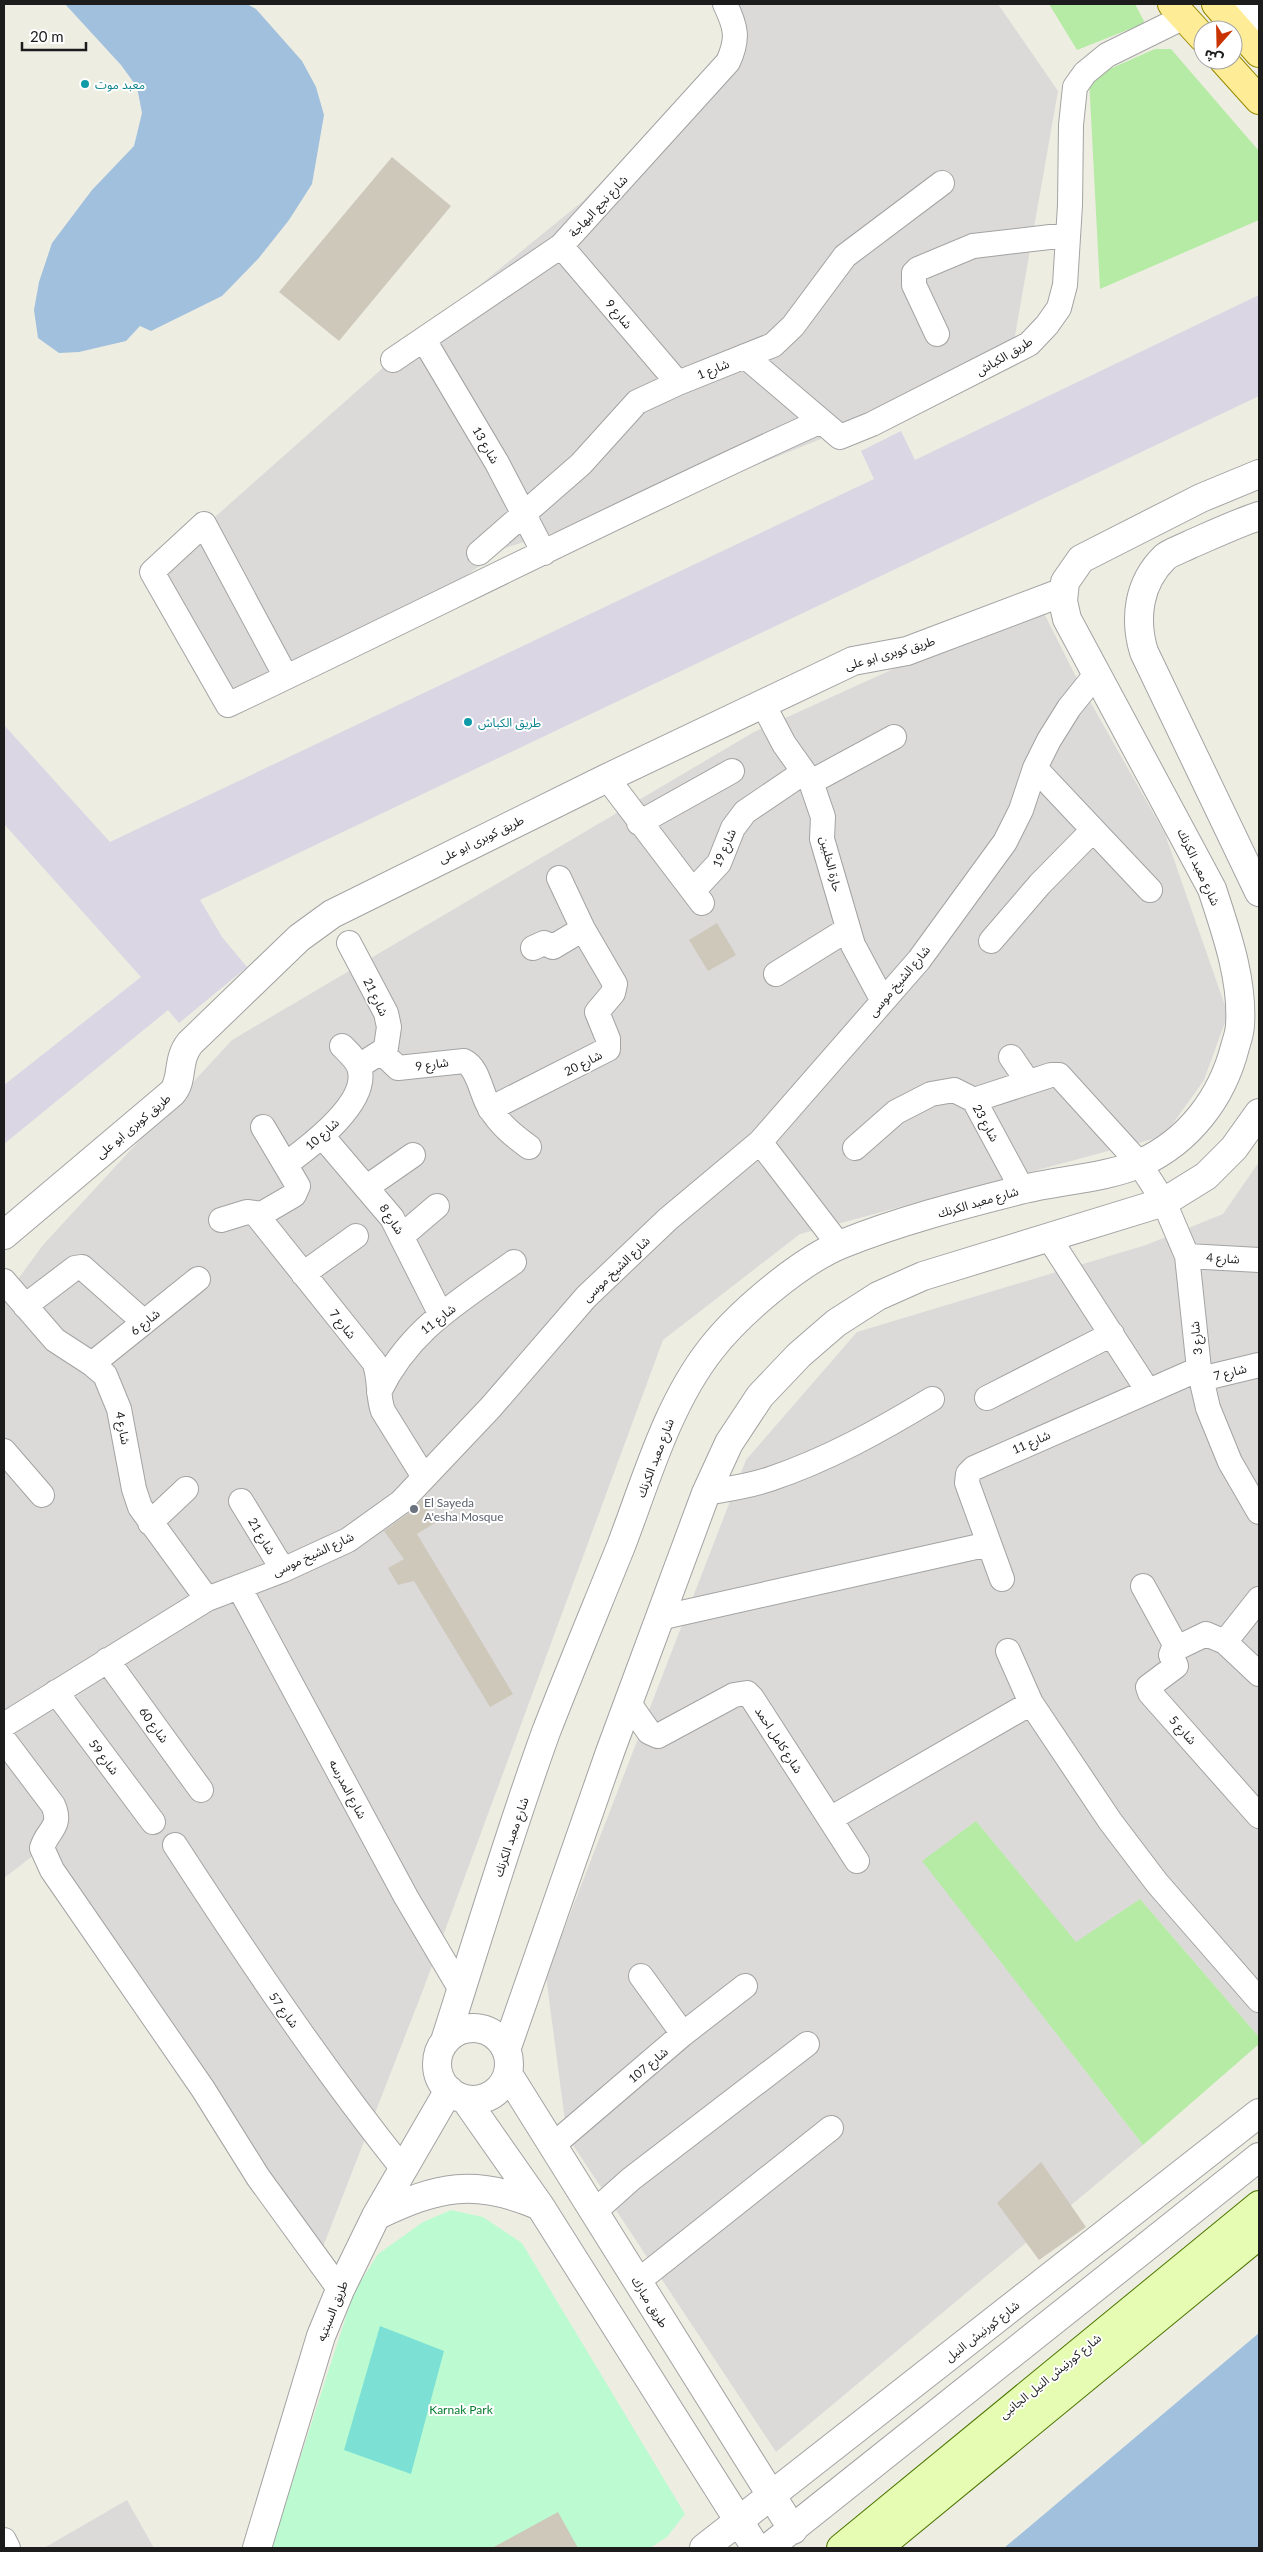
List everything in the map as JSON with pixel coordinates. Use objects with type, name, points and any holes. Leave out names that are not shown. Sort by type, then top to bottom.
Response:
[{"type":"main road","points":[[1216,4],[1259,53]]},
{"type":"main road","points":[[1178,10],[1193,27]]},
{"type":"main road","points":[[1232,70],[1259,100]]},
{"type":"main road","name":"شارع كورنيش النيل الجانبى","points":[[841,2548],[1259,2205]]},
{"type":"main road","name":"شارع كورنيش النيل الجانبى","points":[[878,2548],[1259,2235]]},
{"type":"street","name":"شارع نجع البهاجة","points":[[393,360],[561,246],[728,62],[735,47],[736,30],[725,4]]},
{"type":"street","points":[[1243,4],[1259,22]]},
{"type":"street","name":"طريق الكباش","points":[[745,356],[840,437],[872,424],[1029,344],[1047,325],[1059,308],[1065,285],[1071,125],[1075,87],[1084,73],[1178,10]]},
{"type":"street","name":"شارع 1","points":[[479,553],[582,464],[637,402],[678,383],[773,345],[784,336],[845,256],[942,183]]},
{"type":"street","points":[[937,334],[914,285],[914,273],[918,269],[974,246],[1067,235]]},
{"type":"street","name":"شارع 9","points":[[561,246],[678,383]]},
{"type":"street","name":"شارع 13","points":[[424,340],[497,462],[544,553]]},
{"type":"street","points":[[286,677],[204,524],[152,572],[228,705],[544,553],[713,470],[821,421]]},
{"type":"street","points":[[1063,592],[1069,574],[1089,553],[1201,498],[1259,474]]},
{"type":"street","points":[[1259,516],[1235,524],[1166,556],[1148,579],[1139,608],[1138,622],[1144,652],[1259,892]]},
{"type":"street","name":"شارع معبد الكرنك","points":[[445,2041],[546,1732],[676,1405],[711,1349],[756,1303],[807,1263],[839,1245],[913,1220],[1022,1189],[1122,1170],[1139,1164],[1175,1142],[1199,1120],[1213,1099],[1231,1064],[1240,1026],[1237,980],[1228,937],[1212,889],[1067,619],[1063,592]]},
{"type":"street","name":"طريق كوبرى ابو على","points":[[4,1235],[172,1093],[177,1086],[179,1066],[186,1049],[299,938],[332,914],[607,778],[853,661],[908,651],[1063,592]]},
{"type":"street","name":"شارع الشيخ موسى","points":[[4,1725],[207,1599],[283,1570],[348,1540],[401,1502],[491,1407],[586,1297],[668,1219],[760,1142],[919,960],[1005,842],[1021,810],[1035,768],[1049,740],[1064,716],[1097,673]]},
{"type":"street","name":"حارة الخلبين","points":[[763,704],[784,744],[807,777],[823,817],[822,839],[848,930],[861,964],[883,1001]]},
{"type":"street","name":"شارع 19","points":[[639,823],[697,897],[719,863],[738,819],[745,812],[807,777],[894,737]]},
{"type":"street","points":[[1035,768],[1150,890]]},
{"type":"street","points":[[607,778],[639,823],[732,772]]},
{"type":"street","points":[[1188,844],[1226,824]]},
{"type":"street","points":[[991,941],[1040,884],[1093,830]]},
{"type":"street","name":"شارع 20","points":[[490,1109],[608,1049],[608,1039],[597,1012],[613,993],[615,984],[583,929],[559,878]]},
{"type":"street","points":[[533,948],[544,943],[553,947],[583,929]]},
{"type":"street","points":[[776,974],[848,930]]},
{"type":"street","name":"شارع 21","points":[[349,943],[386,1013],[389,1027],[385,1054]]},
{"type":"street","points":[[342,1046],[358,1066],[377,1054],[385,1054]]},
{"type":"street","name":"شارع 9","points":[[385,1054],[398,1068],[459,1061],[469,1063],[490,1109],[514,1136],[529,1147]]},
{"type":"street","points":[[974,1100],[1028,1082],[1011,1057]]},
{"type":"street","name":"شارع 10","points":[[286,1164],[323,1137],[350,1103],[359,1083],[358,1066]]},
{"type":"street","name":"شارع 3","points":[[1028,1082],[1051,1074],[1059,1075],[1139,1164],[1164,1202],[1187,1256],[1200,1374],[1218,1435],[1251,1483],[1259,1512]]},
{"type":"street","name":"شارع 23","points":[[855,1148],[896,1112],[931,1094],[954,1090],[974,1100],[1022,1189]]},
{"type":"street","points":[[457,2095],[478,2099],[491,2095],[501,2086],[507,2062],[628,1702],[659,1618],[706,1493],[729,1443],[760,1396],[799,1355],[836,1323],[878,1296],[923,1276],[1164,1202],[1206,1176],[1234,1148],[1259,1113]]},
{"type":"street","points":[[221,1220],[247,1212],[258,1216],[298,1191],[296,1182],[263,1127]]},
{"type":"street","name":"شارع 8","points":[[323,1137],[368,1186],[402,1235],[441,1315]]},
{"type":"street","points":[[760,1142],[839,1245]]},
{"type":"street","points":[[368,1186],[413,1155]]},
{"type":"street","points":[[402,1235],[437,1206]]},
{"type":"street","name":"شارع 7","points":[[258,1216],[374,1362],[378,1371],[379,1392],[383,1411],[424,1477]]},
{"type":"street","points":[[303,1274],[356,1236]]},
{"type":"street","points":[[1049,1238],[1148,1391]]},
{"type":"street","name":"شارع 4","points":[[1187,1256],[1259,1260]]},
{"type":"street","name":"شارع 11","points":[[379,1392],[398,1357],[427,1326],[514,1262]]},
{"type":"street","points":[[24,1306],[76,1268],[82,1267],[144,1322]]},
{"type":"street","name":"شارع 6","points":[[92,1364],[198,1279]]},
{"type":"street","name":"شارع 4","points":[[4,1281],[55,1340],[92,1364],[105,1375],[120,1409],[134,1489],[140,1507],[207,1599]]},
{"type":"street","points":[[987,1398],[1112,1334]]},
{"type":"street","name":"شارع 7","points":[[1200,1374],[1259,1365]]},
{"type":"street","name":"شارع 11","points":[[1002,1579],[967,1483],[968,1474],[974,1468],[1148,1391],[1200,1374]]},
{"type":"street","points":[[706,1493],[768,1480],[819,1460],[932,1399]]},
{"type":"street","points":[[4,1451],[42,1495]]},
{"type":"street","points":[[150,1523],[186,1489]]},
{"type":"street","name":"شارع 21","points":[[241,1501],[283,1570]]},
{"type":"street","points":[[659,1618],[989,1544]]},
{"type":"street","points":[[1143,1586],[1178,1648],[1206,1634],[1225,1642],[1259,1674]]},
{"type":"street","name":"شارع المدرسه","points":[[239,1587],[406,1897],[461,1990]]},
{"type":"street","points":[[1225,1642],[1259,1599]]},
{"type":"street","name":"شارع 5","points":[[1178,1648],[1171,1653],[1176,1666],[1150,1684],[1148,1690],[1259,1816]]},
{"type":"street","points":[[1008,1651],[1031,1704],[1110,1821],[1157,1882],[1259,2000]]},
{"type":"street","name":"شارع 60","points":[[107,1660],[202,1790]]},
{"type":"street","name":"شارع 59","points":[[56,1692],[153,1822]]},
{"type":"street","name":"شارع كامل احمد","points":[[628,1702],[649,1732],[658,1736],[734,1695],[747,1693],[857,1861]]},
{"type":"street","points":[[830,1819],[1031,1704]]},
{"type":"street","points":[[4,1740],[54,1805],[57,1813],[57,1823],[42,1848],[52,1870],[203,2089],[258,2177],[340,2290]]},
{"type":"street","name":"شارع 57","points":[[175,1845],[255,1969],[351,2102],[403,2169]]},
{"type":"street","points":[[641,1976],[683,2034]]},
{"type":"street","name":"شارع 107","points":[[552,2146],[683,2034],[745,1986]]},
{"type":"street","points":[[507,2062],[498,2038],[485,2030],[471,2028],[456,2032],[445,2041],[438,2053],[437,2066],[441,2080],[457,2095],[540,2206],[756,2548]]},
{"type":"street","points":[[594,2212],[632,2179],[807,2044]]},
{"type":"street","name":"طريق مبارك","points":[[507,2062],[552,2146],[793,2530]]},
{"type":"street","name":"طريق السبتيه","points":[[257,2548],[321,2336],[340,2290],[376,2216],[403,2169],[457,2095]]},
{"type":"street","name":"شارع كورنيش النيل","points":[[704,2548],[1259,2113]]},
{"type":"street","points":[[637,2282],[831,2128]]},
{"type":"street","points":[[768,2548],[1259,2157]]},
{"type":"street","points":[[376,2216],[430,2193],[458,2188],[486,2189],[514,2195],[540,2206]]},
{"type":"street","points":[[1132,2214],[1154,2240]]},
{"type":"street","points":[[4,2540],[8,2548]]},
{"type":"shaded area","points":[[65,4],[247,4],[256,9],[302,61],[316,87],[324,115],[312,184],[289,220],[258,259],[222,296],[151,331],[140,326],[126,341],[79,352],[59,353],[38,338],[34,310],[39,282],[52,243],[92,190],[134,146],[142,113],[137,87],[121,65]]},
{"type":"shaded area","points":[[731,4],[998,4],[1058,91],[1013,347],[863,422],[704,486],[505,548],[343,663],[227,711],[145,579],[437,320],[583,201],[745,35]]},
{"type":"shaded area","name":"طريق الكباش","points":[[1259,295],[1259,396],[200,900],[222,937],[247,967],[179,1023],[168,1010],[4,1144],[4,1085],[141,977],[4,824],[4,725],[110,842],[874,479],[861,451],[901,431],[915,460]]},
{"type":"shaded area","points":[[1039,603],[1074,673],[1165,834],[1228,1014],[1204,1080],[1164,1136],[800,1234],[663,1340],[423,1990],[319,2257],[34,1855],[4,1878],[4,1298],[43,1245],[232,1040],[754,732]]},
{"type":"shaded area","points":[[1259,1162],[1259,2037],[1140,1899],[1076,1943],[976,1821],[923,1861],[1143,2145],[776,2452],[567,2136],[546,1976],[746,1460],[857,1332],[1146,1245],[1223,1214]]},
{"type":"shaded area","points":[[380,2326],[444,2351],[411,2474],[344,2450]]},
{"type":"shaded area","points":[[1259,2333],[1259,2548],[1004,2548]]},
{"type":"shaded area","points":[[127,2500],[154,2548],[44,2548]]},
{"type":"green space","points":[[1049,4],[1135,4],[1145,23],[1077,50]]},
{"type":"green space","points":[[1155,49],[1171,49],[1259,151],[1259,220],[1100,289],[1089,78]]},
{"type":"green space","points":[[976,1821],[1076,1942],[1140,1899],[1259,2037],[1259,2044],[1143,2145],[922,1861]]},
{"type":"green space","name":"Karnak Park","points":[[451,2210],[483,2217],[522,2243],[685,2514],[667,2537],[650,2548],[271,2548],[354,2292],[378,2254],[423,2222]]},
{"type":"building","points":[[392,157],[451,206],[339,341],[279,292]]},
{"type":"building","points":[[717,923],[736,955],[708,971],[689,940]]},
{"type":"building","points":[[422,1499],[435,1523],[417,1534],[513,1694],[490,1707],[414,1581],[398,1585],[388,1568],[404,1559],[384,1531],[409,1513]]},
{"type":"building","points":[[1041,2162],[1086,2227],[1039,2260],[997,2203]]},
{"type":"building","points":[[558,2512],[578,2548],[492,2548]]},
{"type":"place","name":"معبد موت","points":[[85,84]]},
{"type":"place","name":"طريق الكباش","points":[[468,722]]},
{"type":"place","name":"El Sayeda A'esha Mosque","points":[[414,1509]]}]
